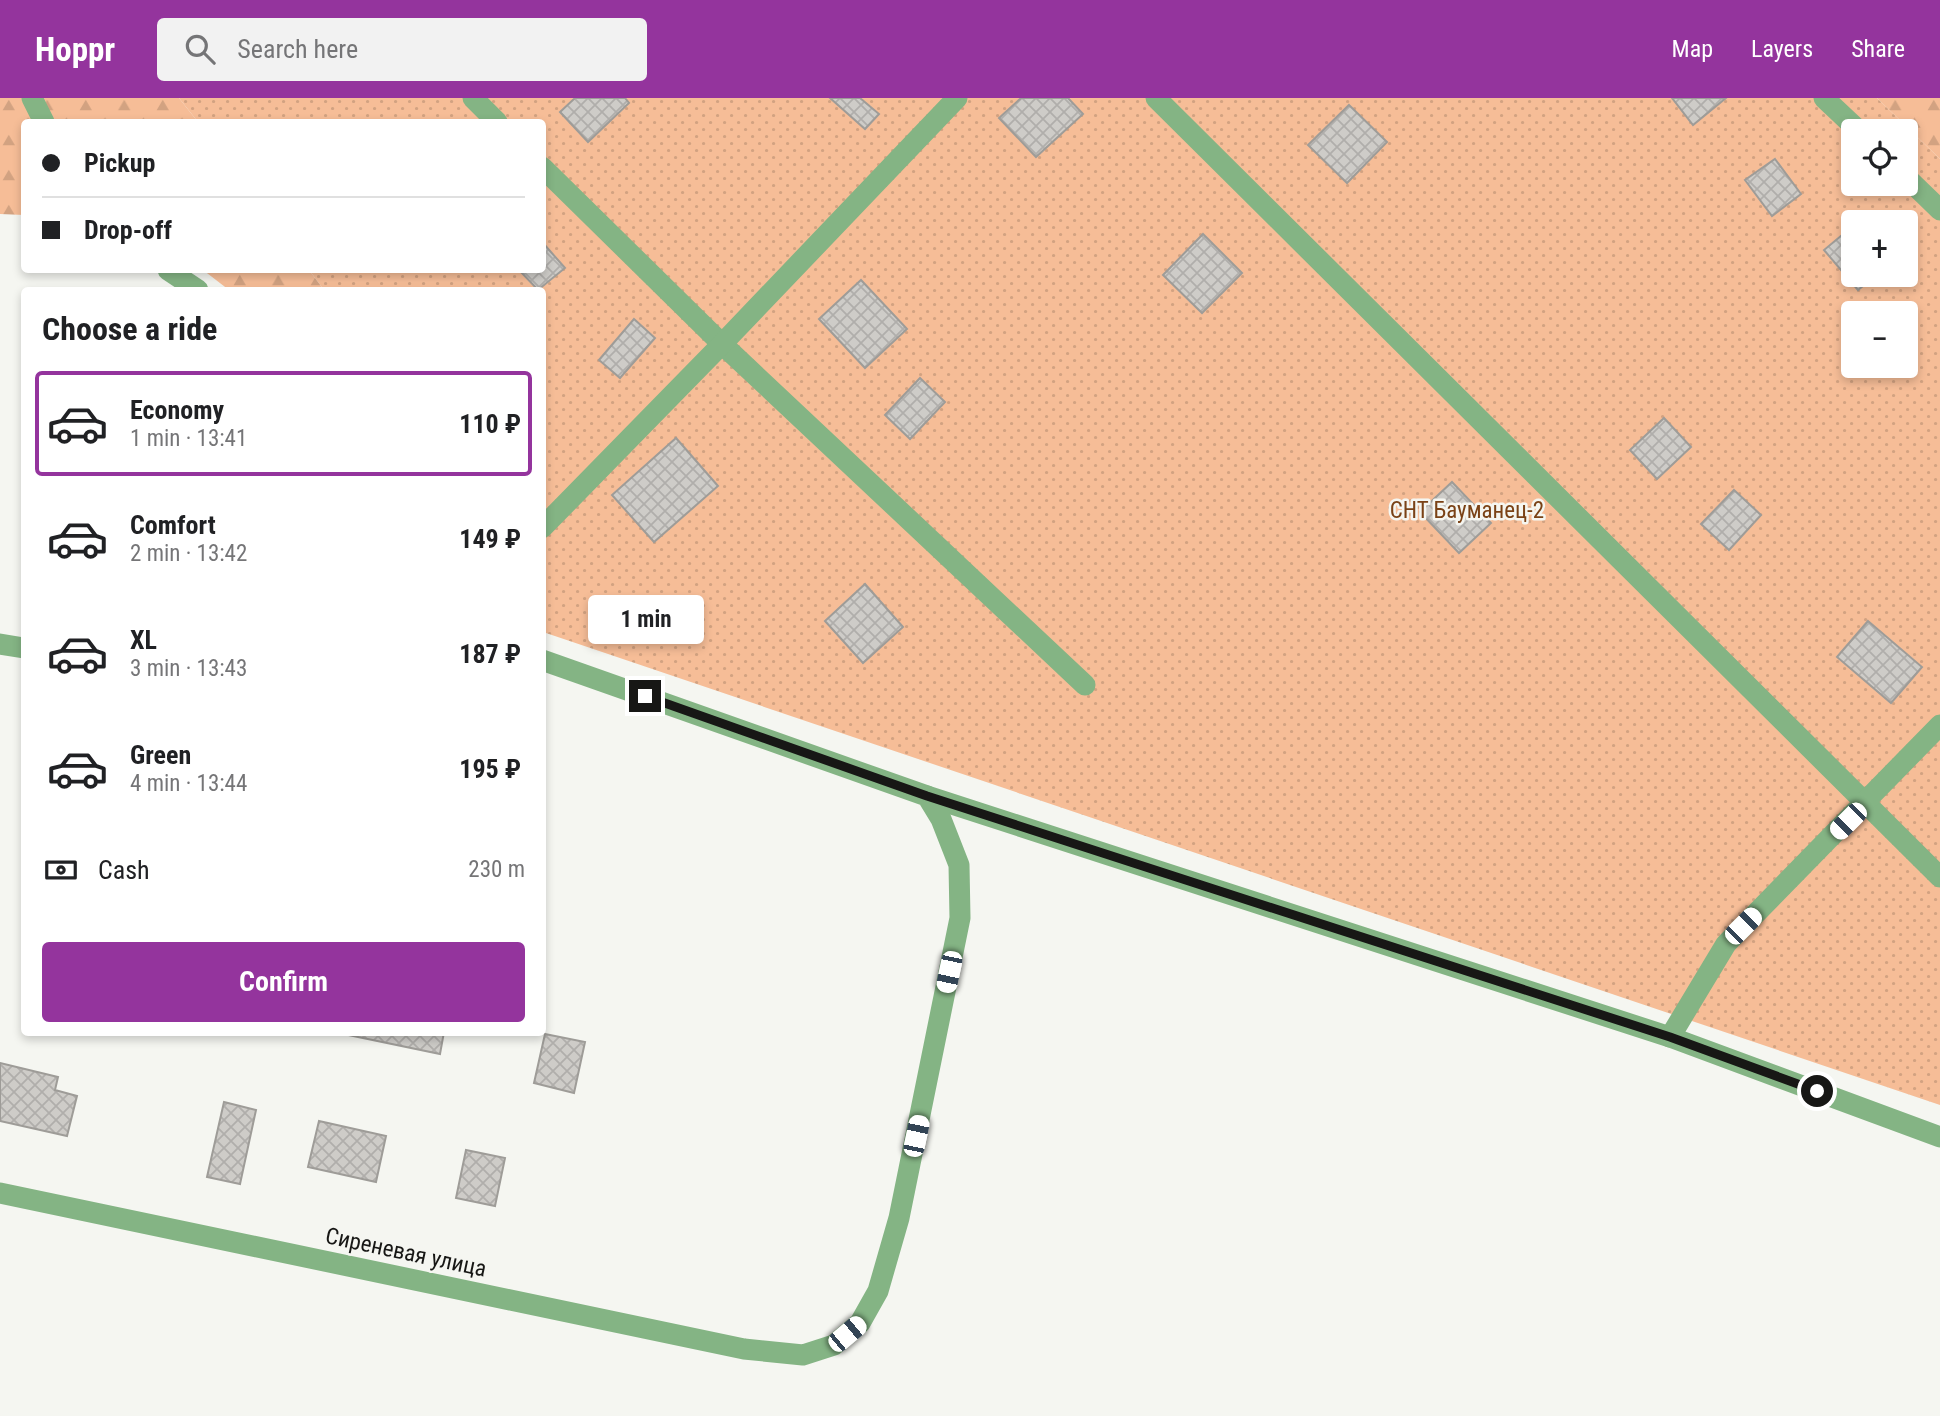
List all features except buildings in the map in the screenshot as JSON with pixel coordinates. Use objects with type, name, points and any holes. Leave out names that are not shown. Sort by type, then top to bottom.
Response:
[{"type":"street","points":[[32,98],[42,119]]},
{"type":"street","points":[[473,98],[495,119]]},
{"type":"street","points":[[546,524],[957,98]]},
{"type":"street","points":[[1156,98],[1940,877]]},
{"type":"street","points":[[1824,98],[1846,119]]},
{"type":"street","points":[[546,171],[722,344],[1085,685]]},
{"type":"street","points":[[1918,188],[1940,209]]},
{"type":"street","points":[[172,273],[194,287]]},
{"type":"street","points":[[0,644],[21,648]]},
{"type":"street","points":[[546,661],[927,796],[1670,1037],[1940,1137]]},
{"type":"street","points":[[1670,1037],[1726,944],[1940,724]]},
{"type":"street","name":"Сиреневая улица","points":[[0,1193],[744,1349],[803,1355],[834,1345],[860,1323],[878,1291],[899,1218],[960,918],[959,865],[941,819],[927,796]]},
{"type":"green space","points":[[0,98],[179,98],[196,119],[21,119],[21,215],[0,214]]},
{"type":"green space","name":"СНТ Бауманец-2","points":[[179,98],[1877,98],[1899,119],[1841,119],[1841,196],[1918,196],[1918,138],[1940,159],[1940,1105],[546,633],[546,287],[322,287],[311,273],[546,273],[546,119],[196,119]]},
{"type":"green space","points":[[1877,98],[1940,98],[1940,159],[1918,138],[1918,119],[1899,119]]},
{"type":"green space","points":[[207,273],[311,273],[322,287],[225,287]]},
{"type":"route","points":[[645,696],[927,796],[1670,1037],[1817,1091]]}]
